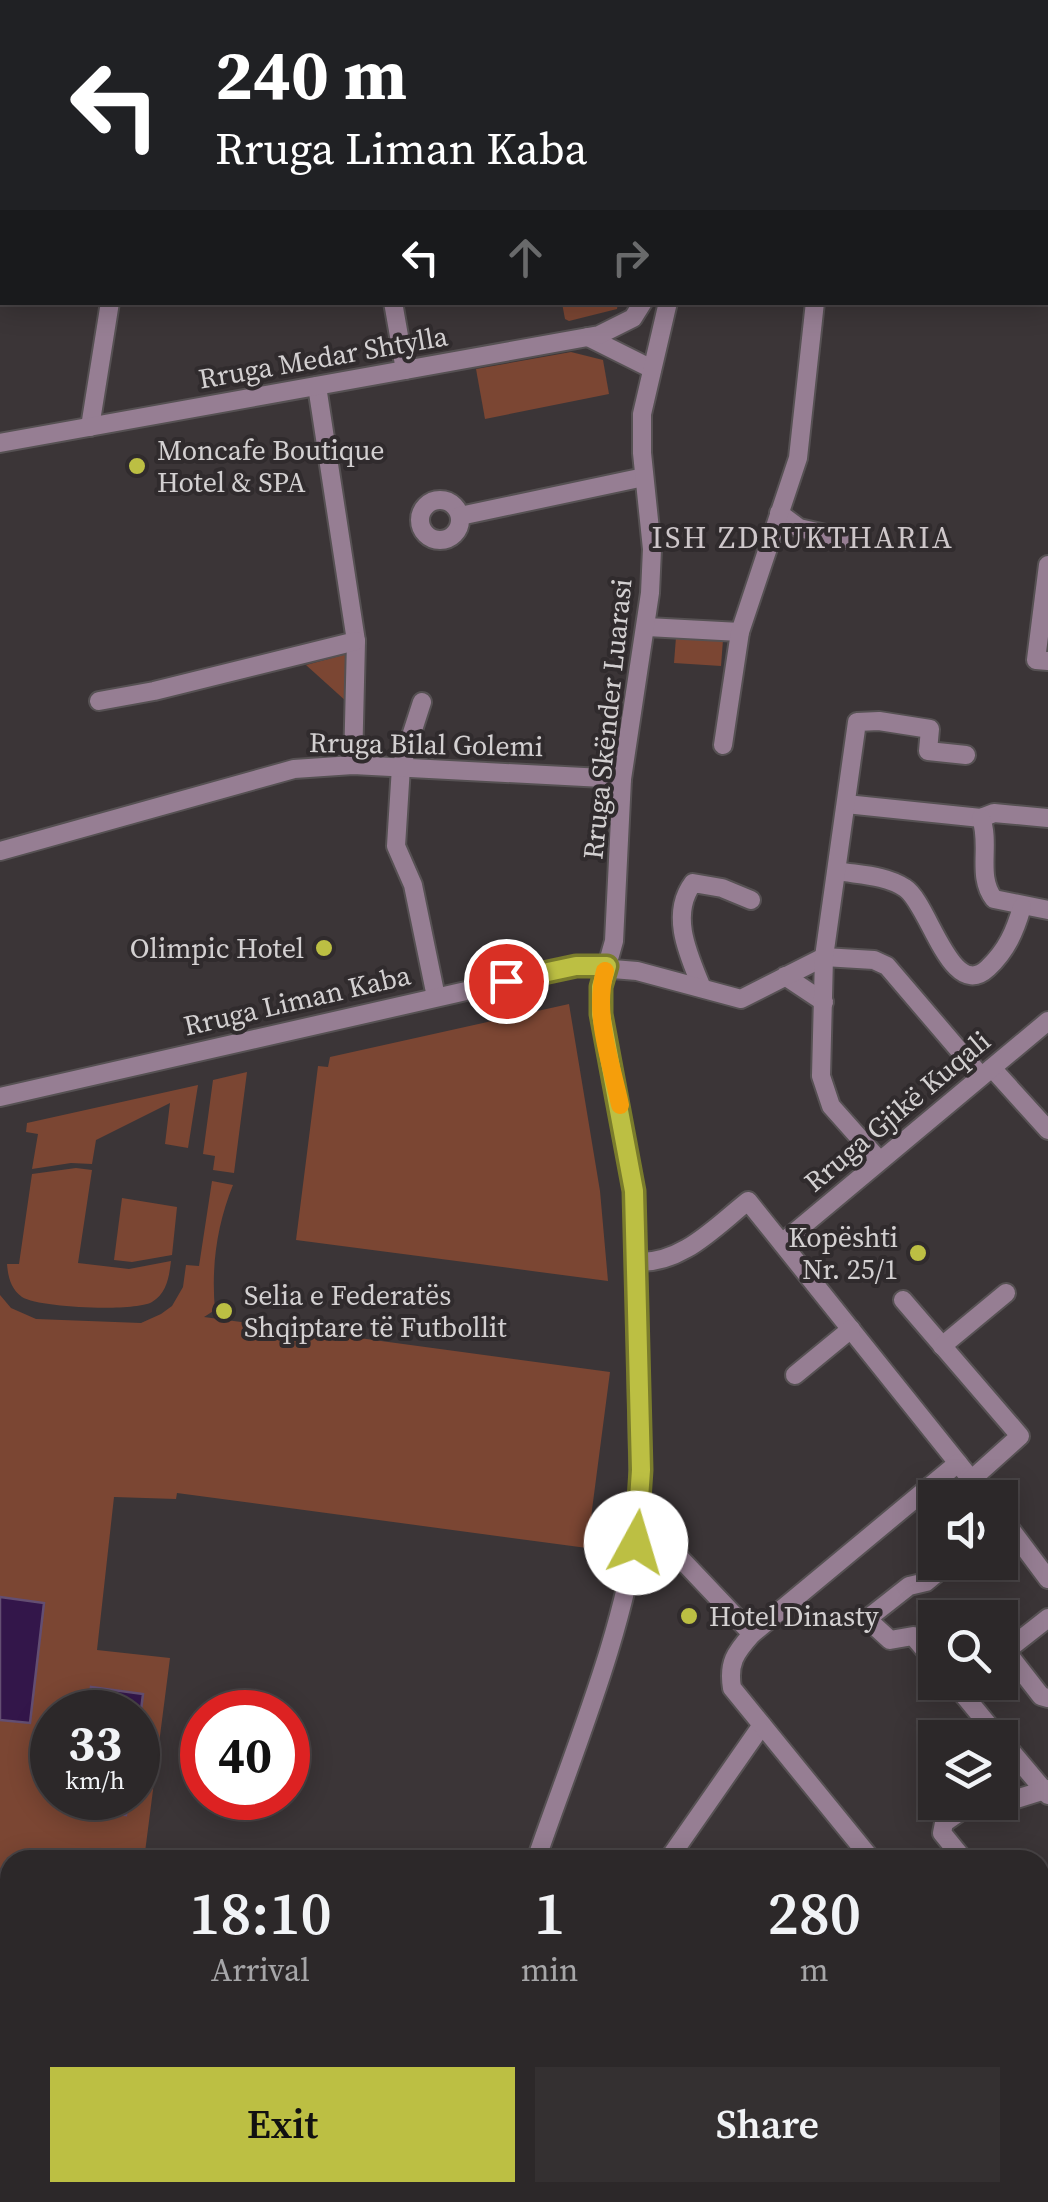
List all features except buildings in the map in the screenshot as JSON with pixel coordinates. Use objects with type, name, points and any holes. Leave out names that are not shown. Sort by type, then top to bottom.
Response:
[{"type":"street","points":[[90,427],[110,305]]},
{"type":"street","points":[[394,305],[405,370]]},
{"type":"street","name":"Rruga Medar Shtylla","points":[[0,443],[588,337],[624,325],[641,305]]},
{"type":"street","name":"Rruga Skënder Luarasi","points":[[539,1850],[595,1690],[636,1543],[641,1484],[634,1191],[601,1014],[601,987],[614,941],[622,779],[646,627],[652,550],[642,414],[667,305]]},
{"type":"street","points":[[723,746],[740,632],[798,458],[815,305]]},
{"type":"street","points":[[588,337],[652,369]]},
{"type":"street","points":[[317,386],[356,641],[353,765]]},
{"type":"street","points":[[460,516],[644,477]]},
{"type":"street","points":[[780,513],[800,528],[847,539]]},
{"type":"street","points":[[1042,661],[1048,565]]},
{"type":"street","points":[[646,627],[740,632]]},
{"type":"street","points":[[99,701],[154,692],[356,641]]},
{"type":"street","points":[[422,702],[401,767],[396,846],[413,885],[436,997]]},
{"type":"street","points":[[879,1160],[831,1106],[821,1076],[824,957],[857,722],[930,728],[928,751],[966,755]]},
{"type":"street","name":"Rruga Bilal Golemi","points":[[0,851],[294,768],[353,765],[622,779]]},
{"type":"street","points":[[846,804],[981,818],[994,813],[1048,818]]},
{"type":"street","points":[[981,818],[986,832],[986,888],[994,900],[1048,910]]},
{"type":"street","points":[[836,872],[882,878],[903,886],[916,897],[942,950],[958,969],[971,976],[980,976],[1000,957],[1014,934],[1022,907]]},
{"type":"street","points":[[702,988],[682,936],[686,893],[693,883],[704,883],[751,900]]},
{"type":"street","points":[[824,957],[874,960],[887,966],[1048,1130]]},
{"type":"street","name":"Rruga Liman Kaba","points":[[0,1097],[576,966],[607,966],[741,999],[824,957]]},
{"type":"street","points":[[786,976],[824,1002]]},
{"type":"street","name":"Rruga Gjikë Kuqali","points":[[782,1242],[1048,1021]]},
{"type":"street","points":[[637,1262],[656,1263],[687,1250],[748,1201],[972,1480],[1020,1436],[903,1300]]},
{"type":"street","points":[[942,1346],[1006,1292]]},
{"type":"street","points":[[796,1375],[851,1329]]},
{"type":"street","points":[[864,1850],[732,1688],[729,1669],[734,1653],[752,1634],[958,1463]]},
{"type":"street","points":[[1018,1540],[1048,1578]]},
{"type":"street","points":[[636,1543],[680,1558],[752,1634]]},
{"type":"street","points":[[918,1642],[913,1636],[890,1640],[866,1619],[909,1586],[928,1580]]},
{"type":"street","points":[[1048,1618],[1006,1650],[1041,1696],[1048,1698]]},
{"type":"street","points":[[968,1700],[985,1720]]},
{"type":"street","points":[[675,1850],[762,1724]]},
{"type":"street","points":[[1018,1759],[1047,1792]]},
{"type":"street","points":[[1018,1797],[1047,1792]]},
{"type":"street","points":[[948,1820],[942,1833],[956,1850]]},
{"type":"shaded area","points":[[562,305],[618,305],[617,309],[565,319]]},
{"type":"shaded area","points":[[571,352],[603,360],[609,394],[485,419],[476,369]]},
{"type":"shaded area","points":[[676,637],[723,640],[721,666],[674,663]]},
{"type":"shaded area","points":[[347,654],[347,702],[306,665]]},
{"type":"shaded area","points":[[569,1004],[600,1191],[608,1281],[296,1240],[318,1066],[328,1067],[330,1057]]},
{"type":"shaded area","points":[[247,1072],[234,1173],[213,1170],[215,1156],[203,1154],[213,1080]]},
{"type":"shaded area","points":[[198,1085],[188,1148],[165,1144],[170,1103],[96,1140],[92,1164],[32,1169],[38,1134],[26,1132],[27,1123]]},
{"type":"shaded area","points":[[76,1168],[92,1170],[78,1263],[129,1269],[171,1261],[164,1289],[152,1302],[108,1308],[66,1306],[32,1301],[22,1297],[13,1286],[7,1264],[19,1264],[32,1174]]},
{"type":"shaded area","points":[[212,1181],[233,1185],[216,1246],[215,1310],[204,1317],[610,1372],[587,1548],[177,1493],[176,1499],[114,1497],[97,1650],[170,1658],[160,1736],[160,1690],[30,1690],[30,1820],[149,1820],[145,1850],[0,1850],[0,1295],[11,1308],[36,1319],[141,1323],[172,1306],[183,1287],[186,1265],[199,1266]]},
{"type":"shaded area","points":[[122,1198],[177,1207],[172,1255],[132,1262],[114,1260]]},
{"type":"shaded area","points":[[0,1597],[44,1603],[34,1690],[30,1690],[30,1723],[0,1720]]},
{"type":"slow traffic","points":[[605,971],[601,1014],[620,1105]]},
{"type":"place","name":"Moncafe Boutique Hotel & SPA","points":[[137,466]]},
{"type":"place","name":"Olimpic Hotel","points":[[324,948]]},
{"type":"place","name":"Kopështi Nr. 25/1","points":[[918,1253]]},
{"type":"place","name":"Selia e Federatës Shqiptare të Futbollit","points":[[224,1311]]},
{"type":"place","name":"Hotel Dinasty","points":[[689,1616]]},
{"type":"district","name":"ISH ZDRUKTHARIA","points":[[803,537]]},
{"type":"route","points":[[506,981],[576,966],[607,966],[601,987],[601,1014],[634,1191],[641,1424],[636,1543]]}]
